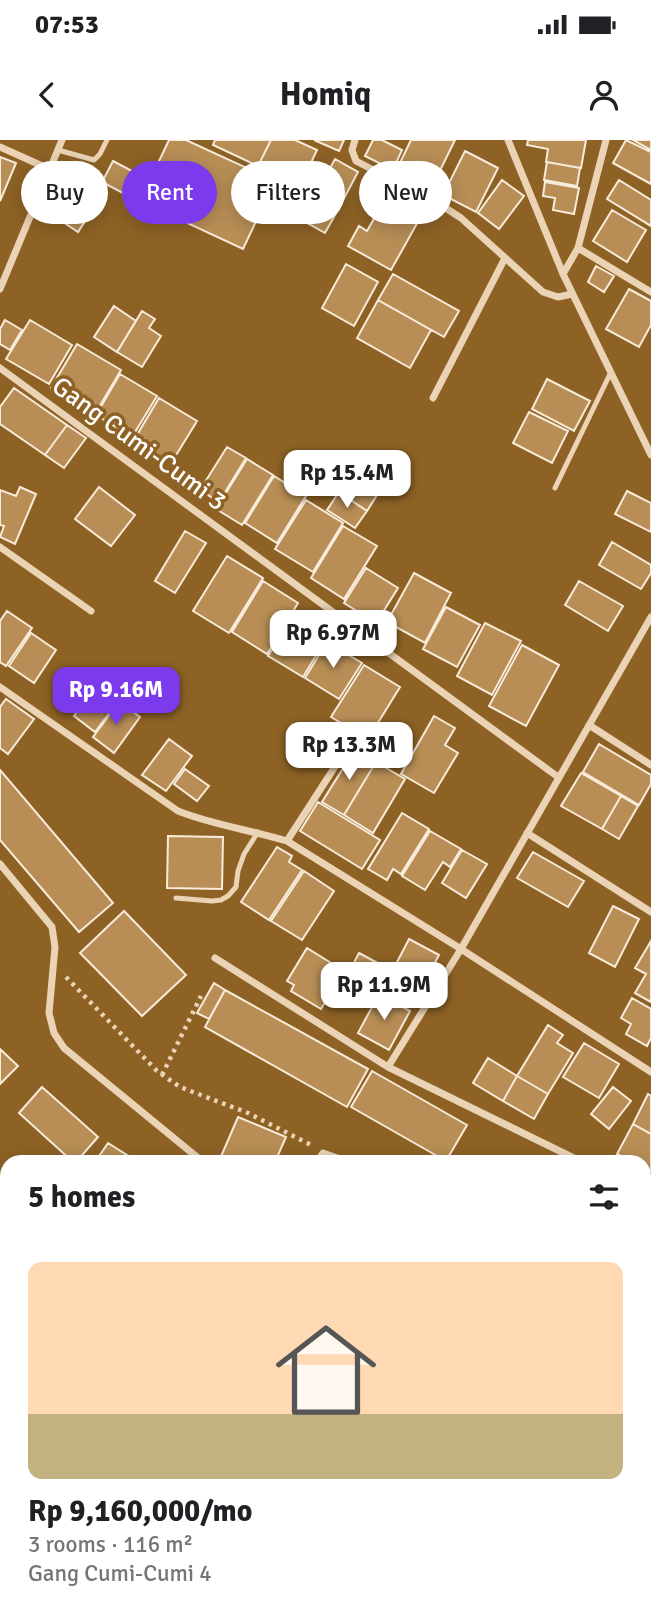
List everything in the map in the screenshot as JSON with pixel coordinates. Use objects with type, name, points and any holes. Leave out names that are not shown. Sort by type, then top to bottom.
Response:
[{"type":"street","points":[[53,161],[62,140]]},
{"type":"street","points":[[355,140],[352,150],[356,161],[461,218],[543,292],[558,297],[572,294]]},
{"type":"street","points":[[508,140],[572,294],[651,455]]},
{"type":"street","points":[[563,274],[578,248],[606,140]]},
{"type":"street","points":[[0,147],[32,161]]},
{"type":"street","points":[[0,289],[27,224]]},
{"type":"street","points":[[578,248],[651,292]]},
{"type":"street","points":[[433,398],[505,258]]},
{"type":"street","name":"Gang Cumi-Cumi 3","points":[[0,368],[558,777]]},
{"type":"street","points":[[0,547],[90,611]]},
{"type":"street","points":[[388,1067],[461,948],[651,617]]},
{"type":"street","points":[[0,687],[177,811],[201,820],[288,841],[461,948],[651,1072]]},
{"type":"street","points":[[589,724],[651,765]]},
{"type":"street","points":[[288,841],[347,748]]},
{"type":"street","points":[[527,833],[651,912]]},
{"type":"street","points":[[0,864],[52,927],[55,947],[50,1013],[54,1033],[64,1048],[194,1155]]},
{"type":"street","points":[[215,958],[388,1067],[566,1155]]},
{"type":"street","points":[[323,1153],[329,1155]]},
{"type":"lane","points":[[58,150],[94,160],[100,155],[107,140]]},
{"type":"lane","points":[[555,488],[610,374]]},
{"type":"lane","points":[[176,898],[212,901],[228,896],[236,887],[244,854],[258,832]]},
{"type":"path","points":[[53,963],[162,1075],[180,1087],[248,1113],[323,1153]]},
{"type":"path","points":[[162,1075],[201,996]]},
{"type":"building","points":[[169,140],[186,140],[232,161],[231,224],[255,224],[243,249],[189,224],[217,224],[217,161],[159,161]]},
{"type":"building","points":[[215,140],[271,140],[260,161],[247,161],[213,145]]},
{"type":"building","points":[[271,140],[295,140],[317,150],[312,161],[260,161]]},
{"type":"building","points":[[314,140],[344,140],[339,151]]},
{"type":"building","points":[[373,140],[382,140],[402,150],[397,161],[375,161],[365,156]]},
{"type":"building","points":[[411,140],[455,140],[445,161],[401,161]]},
{"type":"building","points":[[528,140],[586,140],[581,168],[546,162],[548,149],[527,145]]},
{"type":"building","points":[[626,140],[651,152],[651,184],[613,163]]},
{"type":"building","points":[[633,140],[651,140],[651,150]]},
{"type":"building","points":[[465,151],[498,168],[476,212],[452,200],[452,177]]},
{"type":"building","points":[[0,157],[16,163],[0,201]]},
{"type":"building","points":[[113,161],[122,166],[122,193],[108,185],[108,171]]},
{"type":"building","points":[[547,162],[580,168],[577,186],[544,180]]},
{"type":"building","points":[[345,165],[358,172],[345,197]]},
{"type":"building","points":[[502,180],[524,196],[499,229],[478,213]]},
{"type":"building","points":[[619,180],[651,200],[651,226],[607,199]]},
{"type":"building","points":[[545,182],[579,188],[574,214],[553,210],[555,198],[543,196]]},
{"type":"building","points":[[612,210],[646,230],[627,262],[593,241]]},
{"type":"building","points":[[66,224],[83,224],[78,232]]},
{"type":"building","points":[[309,224],[330,224],[325,233]]},
{"type":"building","points":[[371,224],[417,224],[391,270],[348,246],[359,226],[367,231]]},
{"type":"building","points":[[346,264],[378,282],[354,326],[322,308]]},
{"type":"building","points":[[596,266],[614,276],[604,292],[588,282]]},
{"type":"building","points":[[393,274],[459,311],[444,337],[378,300]]},
{"type":"building","points":[[629,289],[651,301],[651,325],[639,347],[606,329]]},
{"type":"building","points":[[378,300],[431,330],[410,368],[357,338]]},
{"type":"building","points":[[114,306],[136,321],[117,352],[94,337]]},
{"type":"building","points":[[142,311],[155,319],[149,328],[161,336],[142,367],[117,352]]},
{"type":"building","points":[[5,320],[22,330],[10,350],[0,344],[0,329]]},
{"type":"building","points":[[30,320],[72,345],[49,384],[6,359]]},
{"type":"building","points":[[77,344],[121,370],[95,414],[51,388]]},
{"type":"building","points":[[120,374],[157,396],[132,437],[96,415]]},
{"type":"building","points":[[547,379],[590,401],[574,431],[532,409]]},
{"type":"building","points":[[14,388],[67,425],[45,455],[0,424],[0,407]]},
{"type":"building","points":[[159,398],[197,421],[175,457],[168,453],[163,461],[139,447],[144,439],[137,435]]},
{"type":"building","points":[[529,412],[568,431],[552,463],[513,443]]},
{"type":"building","points":[[67,425],[86,438],[64,468],[45,455]]},
{"type":"building","points":[[227,447],[246,458],[219,502],[200,490]]},
{"type":"building","points":[[247,459],[273,475],[242,525],[216,509]]},
{"type":"building","points":[[352,473],[379,492],[367,511],[339,492]]},
{"type":"building","points":[[274,476],[306,496],[277,543],[245,523]]},
{"type":"building","points":[[20,487],[36,494],[15,544],[0,537],[4,526],[0,525],[0,490],[16,496]]},
{"type":"building","points":[[99,487],[135,515],[111,546],[75,519]]},
{"type":"building","points":[[627,491],[651,503],[651,532],[615,514]]},
{"type":"building","points":[[339,492],[367,511],[355,528],[327,510]]},
{"type":"building","points":[[306,500],[343,523],[313,572],[275,549]]},
{"type":"building","points":[[343,526],[377,546],[344,599],[311,578]]},
{"type":"building","points":[[185,531],[206,543],[175,593],[155,581]]},
{"type":"building","points":[[612,542],[651,565],[651,573],[641,589],[599,565]]},
{"type":"building","points":[[227,556],[263,578],[229,633],[193,611]]},
{"type":"building","points":[[366,568],[398,588],[376,623],[344,603]]},
{"type":"building","points":[[414,573],[451,593],[425,643],[387,622]]},
{"type":"building","points":[[263,581],[298,603],[267,654],[232,632]]},
{"type":"building","points":[[579,581],[623,606],[608,631],[565,605]]},
{"type":"building","points":[[446,607],[480,625],[457,667],[423,649]]},
{"type":"building","points":[[7,611],[32,628],[6,666],[0,662],[0,621]]},
{"type":"building","points":[[294,613],[329,634],[303,677],[268,656]]},
{"type":"building","points":[[485,623],[521,641],[492,695],[457,676]]},
{"type":"building","points":[[31,633],[56,650],[34,683],[9,666]]},
{"type":"building","points":[[327,642],[362,663],[339,699],[305,678]]},
{"type":"building","points":[[522,645],[559,665],[526,726],[489,706]]},
{"type":"building","points":[[364,665],[400,687],[368,739],[331,717]]},
{"type":"building","points":[[98,683],[120,699],[95,732],[74,716]]},
{"type":"building","points":[[6,699],[34,719],[8,754],[0,748],[0,707]]},
{"type":"building","points":[[119,702],[140,717],[114,753],[93,737]]},
{"type":"building","points":[[434,716],[455,728],[445,745],[458,753],[434,793],[401,774]]},
{"type":"building","points":[[169,739],[192,756],[166,791],[142,775]]},
{"type":"building","points":[[599,744],[651,775],[651,784],[639,805],[583,772]]},
{"type":"building","points":[[355,749],[376,762],[344,815],[322,802]]},
{"type":"building","points":[[376,762],[405,779],[373,833],[344,815]]},
{"type":"building","points":[[185,769],[209,786],[197,801],[174,784]]},
{"type":"building","points":[[0,770],[113,903],[79,932],[0,840]]},
{"type":"building","points":[[581,773],[621,796],[602,829],[561,806]]},
{"type":"building","points":[[621,796],[638,806],[619,839],[602,829]]},
{"type":"building","points":[[318,802],[380,840],[362,869],[300,831]]},
{"type":"building","points":[[402,813],[429,829],[401,874],[393,869],[387,880],[368,869]]},
{"type":"building","points":[[430,831],[461,849],[450,867],[443,862],[425,890],[402,876]]},
{"type":"building","points":[[168,836],[223,837],[222,889],[167,888]]},
{"type":"building","points":[[277,847],[292,856],[289,862],[302,870],[269,920],[241,902]]},
{"type":"building","points":[[462,850],[487,864],[466,898],[442,883]]},
{"type":"building","points":[[533,852],[584,881],[568,907],[517,878]]},
{"type":"building","points":[[304,871],[334,891],[302,940],[271,921]]},
{"type":"building","points":[[613,906],[639,919],[615,967],[589,953]]},
{"type":"building","points":[[124,911],[186,975],[142,1016],[80,953]]},
{"type":"building","points":[[409,939],[439,955],[414,1002],[384,987]]},
{"type":"building","points":[[651,941],[651,1002],[635,993],[646,974],[635,968]]},
{"type":"building","points":[[307,948],[344,971],[321,1009],[291,991],[294,985],[287,981]]},
{"type":"building","points":[[359,953],[387,968],[378,985],[350,970]]},
{"type":"building","points":[[214,983],[225,990],[209,1019],[197,1013]]},
{"type":"building","points":[[225,990],[368,1069],[347,1107],[205,1027]]},
{"type":"building","points":[[379,994],[410,1011],[389,1050],[358,1033]]},
{"type":"building","points":[[632,998],[651,1009],[651,1038],[647,1046],[626,1034],[631,1024],[621,1018]]},
{"type":"building","points":[[548,1025],[563,1035],[557,1043],[573,1053],[548,1094],[517,1076]]},
{"type":"building","points":[[584,1043],[619,1064],[599,1098],[563,1077]]},
{"type":"building","points":[[0,1049],[18,1066],[0,1084]]},
{"type":"building","points":[[488,1058],[517,1076],[503,1101],[473,1083]]},
{"type":"building","points":[[372,1071],[467,1125],[450,1155],[435,1155],[351,1107]]},
{"type":"building","points":[[517,1076],[548,1094],[534,1119],[503,1101]]},
{"type":"building","points":[[42,1087],[98,1137],[82,1155],[65,1155],[19,1113]]},
{"type":"building","points":[[613,1087],[631,1101],[609,1129],[591,1114]]},
{"type":"building","points":[[648,1094],[651,1096],[651,1134],[633,1124]]},
{"type":"building","points":[[238,1117],[286,1137],[278,1155],[222,1155]]},
{"type":"building","points":[[633,1124],[651,1134],[651,1155],[617,1154]]},
{"type":"building","points":[[108,1143],[127,1155],[100,1155]]}]
